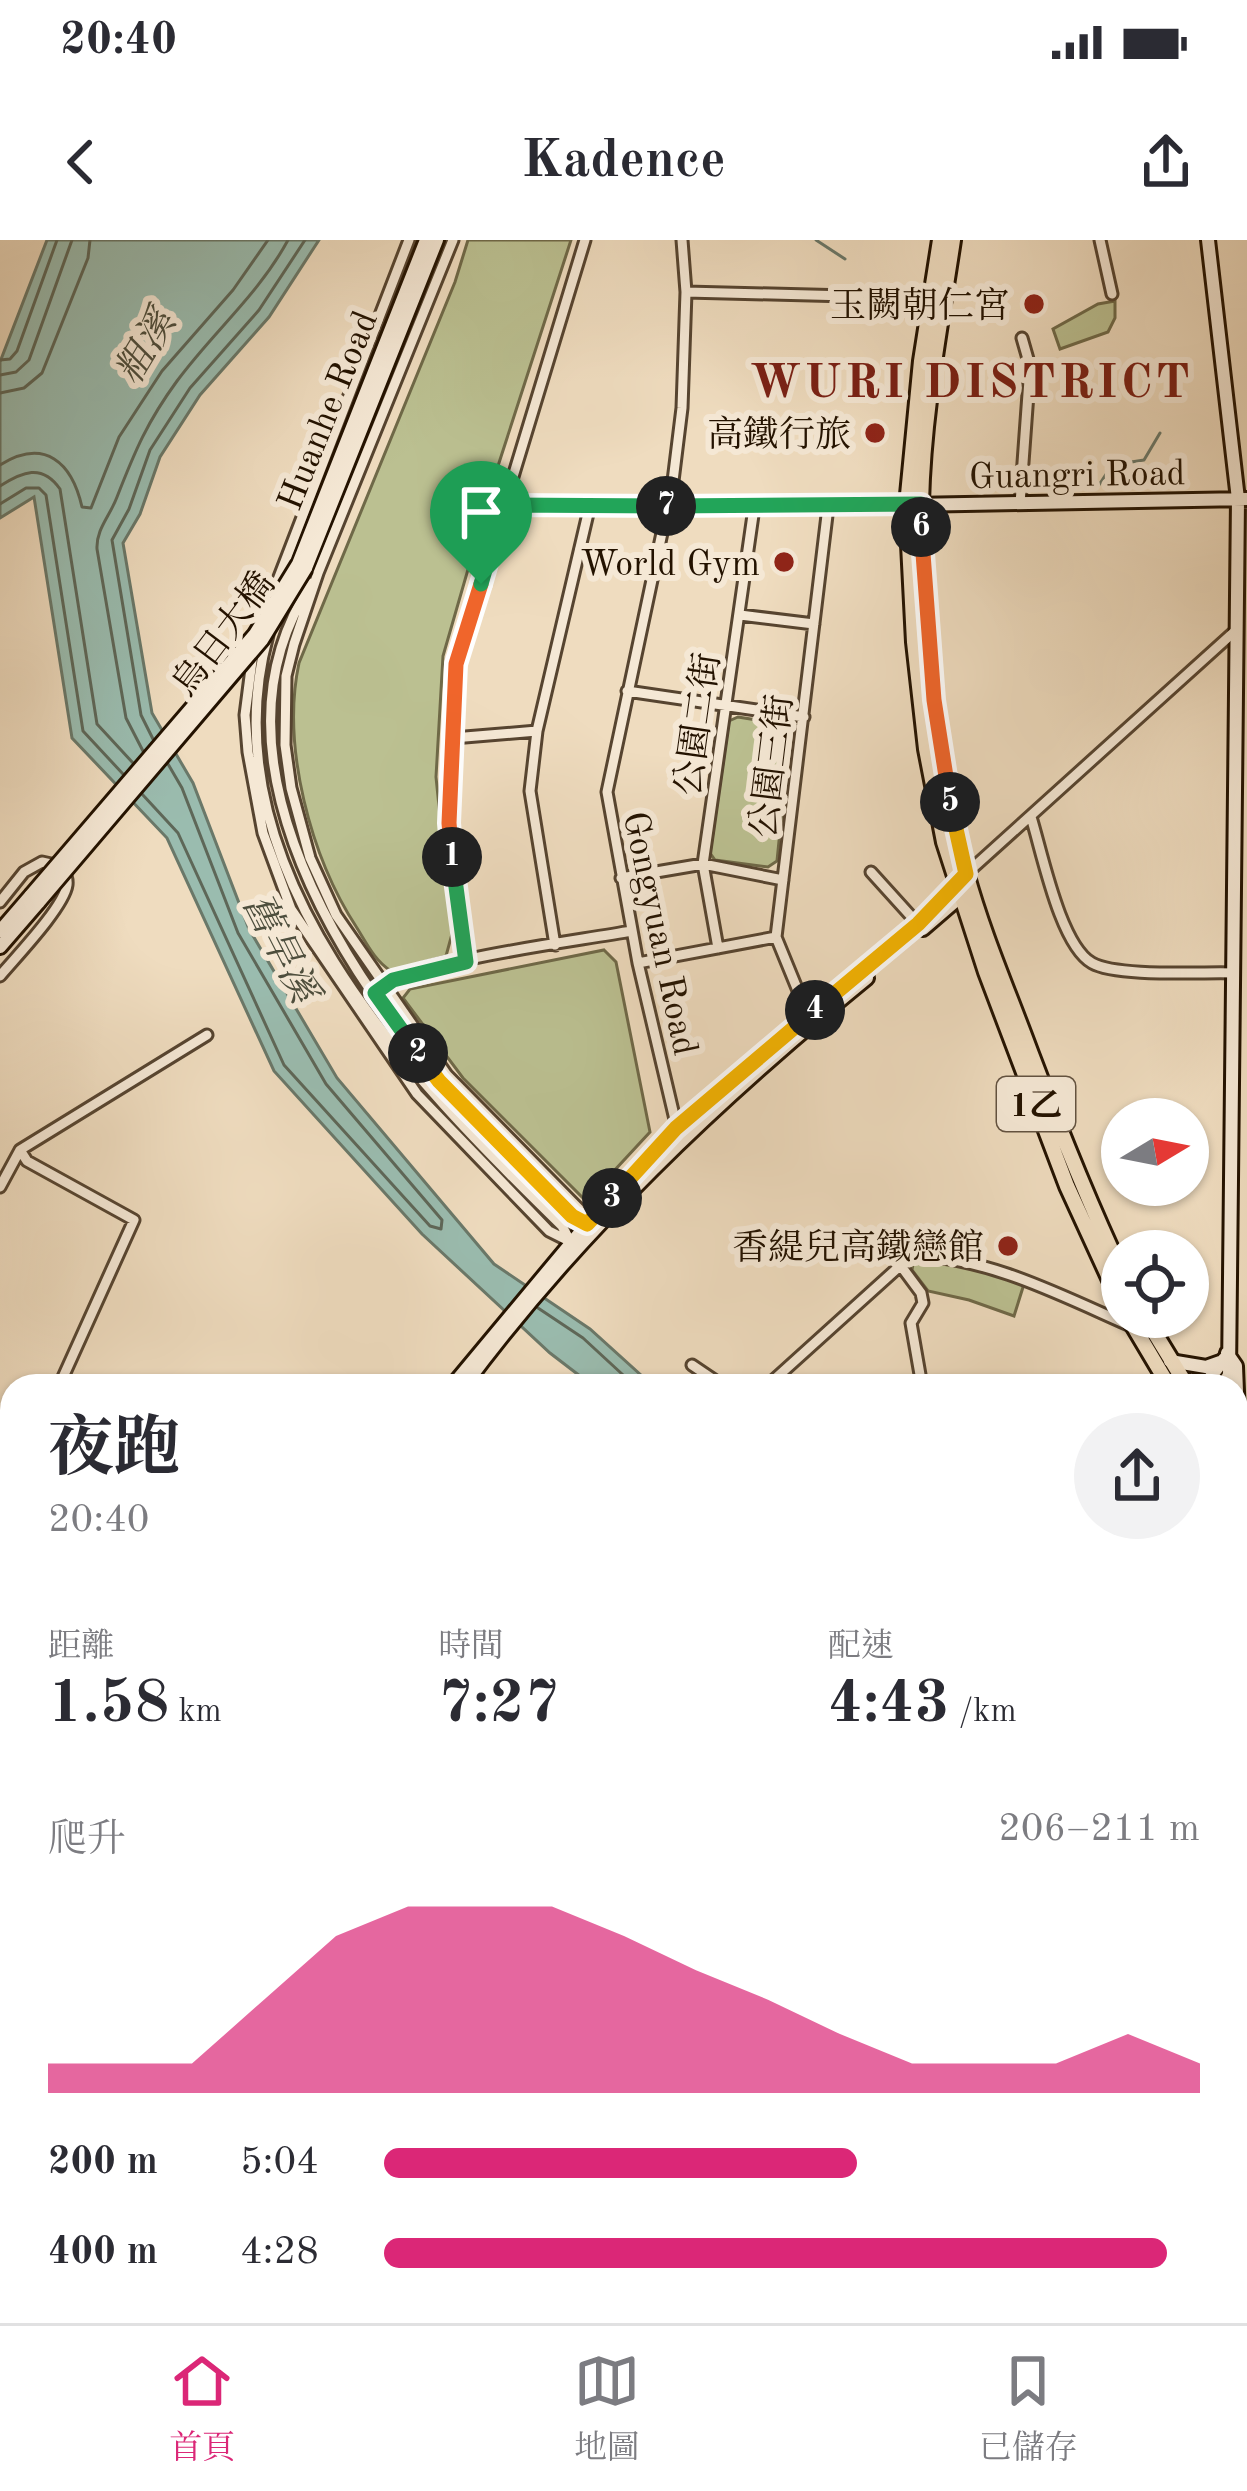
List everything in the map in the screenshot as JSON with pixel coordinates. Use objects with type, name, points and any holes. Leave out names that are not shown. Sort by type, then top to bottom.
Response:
[{"type":"main road","name":"1乙","points":[[940,240],[921,361],[914,505],[914,642],[926,749],[958,893],[1066,1186],[1101,1261]]},
{"type":"main road","name":"1乙","points":[[953,240],[914,505],[934,700],[966,874],[1079,1180],[1102,1230]]},
{"type":"main road","points":[[1144,1338],[1162,1374]]},
{"type":"main road","points":[[1150,1338],[1181,1374]]},
{"type":"street","points":[[409,240],[256,640],[245,716],[255,795],[275,872],[308,938],[359,1004],[416,1094],[549,1231],[574,1246]]},
{"type":"street","name":"Huanhe Road","points":[[0,932],[255,634],[286,588],[426,240]]},
{"type":"street","name":"烏日大橋","points":[[0,947],[262,640],[294,592],[437,240]]},
{"type":"street","points":[[453,240],[318,573],[286,676],[283,710],[291,788],[321,886],[380,989],[447,1075],[591,1227]]},
{"type":"street","points":[[466,962],[449,823],[456,664],[584,240]]},
{"type":"street","name":"Gongyuan Road","points":[[679,1133],[631,931],[607,792],[667,506],[682,408],[686,292],[682,240]]},
{"type":"street","points":[[1100,240],[1112,294]]},
{"type":"street","points":[[1170,1361],[1206,1366],[1233,1360],[1233,973],[1240,861],[1234,632],[1241,605],[1242,499],[1208,240]]},
{"type":"street","points":[[686,292],[849,296]]},
{"type":"street","points":[[1020,504],[1030,366],[1022,338]]},
{"type":"street","name":"Guangri Road","points":[[914,505],[1242,499]]},
{"type":"street","points":[[504,505],[914,505]]},
{"type":"street","points":[[555,945],[530,791],[537,731],[590,505]]},
{"type":"street","name":"公園三街","points":[[810,1020],[776,937],[828,507]]},
{"type":"street","name":"公園二街","points":[[718,948],[703,864],[754,508]]},
{"type":"street","points":[[740,615],[814,624]]},
{"type":"street","points":[[463,1374],[679,1133],[958,893],[966,874],[1234,632]]},
{"type":"street","points":[[627,692],[804,716]]},
{"type":"street","points":[[453,738],[537,731]]},
{"type":"street","points":[[1030,817],[1070,940],[1089,962],[1109,969],[1233,973]]},
{"type":"street","points":[[0,902],[24,872],[42,862],[59,866],[65,875],[67,886],[58,903],[0,976]]},
{"type":"street","points":[[621,878],[703,864],[782,880]]},
{"type":"street","points":[[872,872],[918,924]]},
{"type":"street","points":[[810,1020],[958,893]]},
{"type":"street","points":[[359,1004],[380,989],[466,962],[631,931]]},
{"type":"street","points":[[638,963],[776,937]]},
{"type":"street","points":[[0,1187],[20,1150],[207,1035]]},
{"type":"street","points":[[20,1150],[27,1161],[134,1220],[64,1374]]},
{"type":"street","points":[[780,1374],[912,1255],[946,1256],[1101,1307]]},
{"type":"street","points":[[901,1266],[922,1293],[923,1303],[911,1323],[920,1374]]},
{"type":"street","points":[[472,1374],[490,1346]]},
{"type":"street","points":[[692,1365],[705,1374]]},
{"type":"green space","points":[[468,240],[571,240],[443,656],[436,777],[452,934],[446,956],[391,971],[372,952],[341,900],[314,836],[297,765],[294,696],[299,663]]},
{"type":"green space","points":[[1115,301],[1115,318],[1108,332],[1060,349],[1053,329],[1098,304]]},
{"type":"green space","points":[[738,717],[782,724],[790,732],[777,861],[768,867],[715,860],[710,853],[729,721]]},
{"type":"green space","points":[[604,950],[616,962],[650,1132],[586,1201],[463,1078],[403,998],[410,989]]},
{"type":"green space","points":[[914,1258],[940,1258],[1024,1284],[1014,1316],[928,1291],[912,1270]]},
{"type":"water","name":"粗溪","points":[[47,240],[319,240],[269,317],[200,395],[160,457],[140,514],[123,543],[152,713],[193,783],[249,929],[337,1078],[494,1264],[590,1329],[640,1374],[577,1374],[550,1353],[422,1234],[274,1071],[167,838],[72,738],[34,497],[0,518],[0,362]]},
{"type":"waterway","points":[[816,240],[845,259]]},
{"type":"waterway","points":[[1037,486],[1099,485],[1112,465],[1144,460],[1160,433]]},
{"type":"place","name":"玉闕朝仁宮","points":[[1034,304]]},
{"type":"place","name":"高鐵行旅","points":[[875,433]]},
{"type":"place","name":"World Gym","points":[[784,562]]},
{"type":"place","name":"香緹兒高鐵戀館","points":[[1008,1246]]},
{"type":"district","name":"WURI DISTRICT","points":[[971,380]]},
{"type":"route","points":[[921,504],[934,700],[966,874],[918,924],[676,1128],[587,1224],[572,1216],[439,1081],[375,993],[393,980],[466,962],[449,823],[456,664],[481,584],[504,505],[921,504]]},
{"type":"water label","name":"舊旱溪","points":[[282,947]]}]
